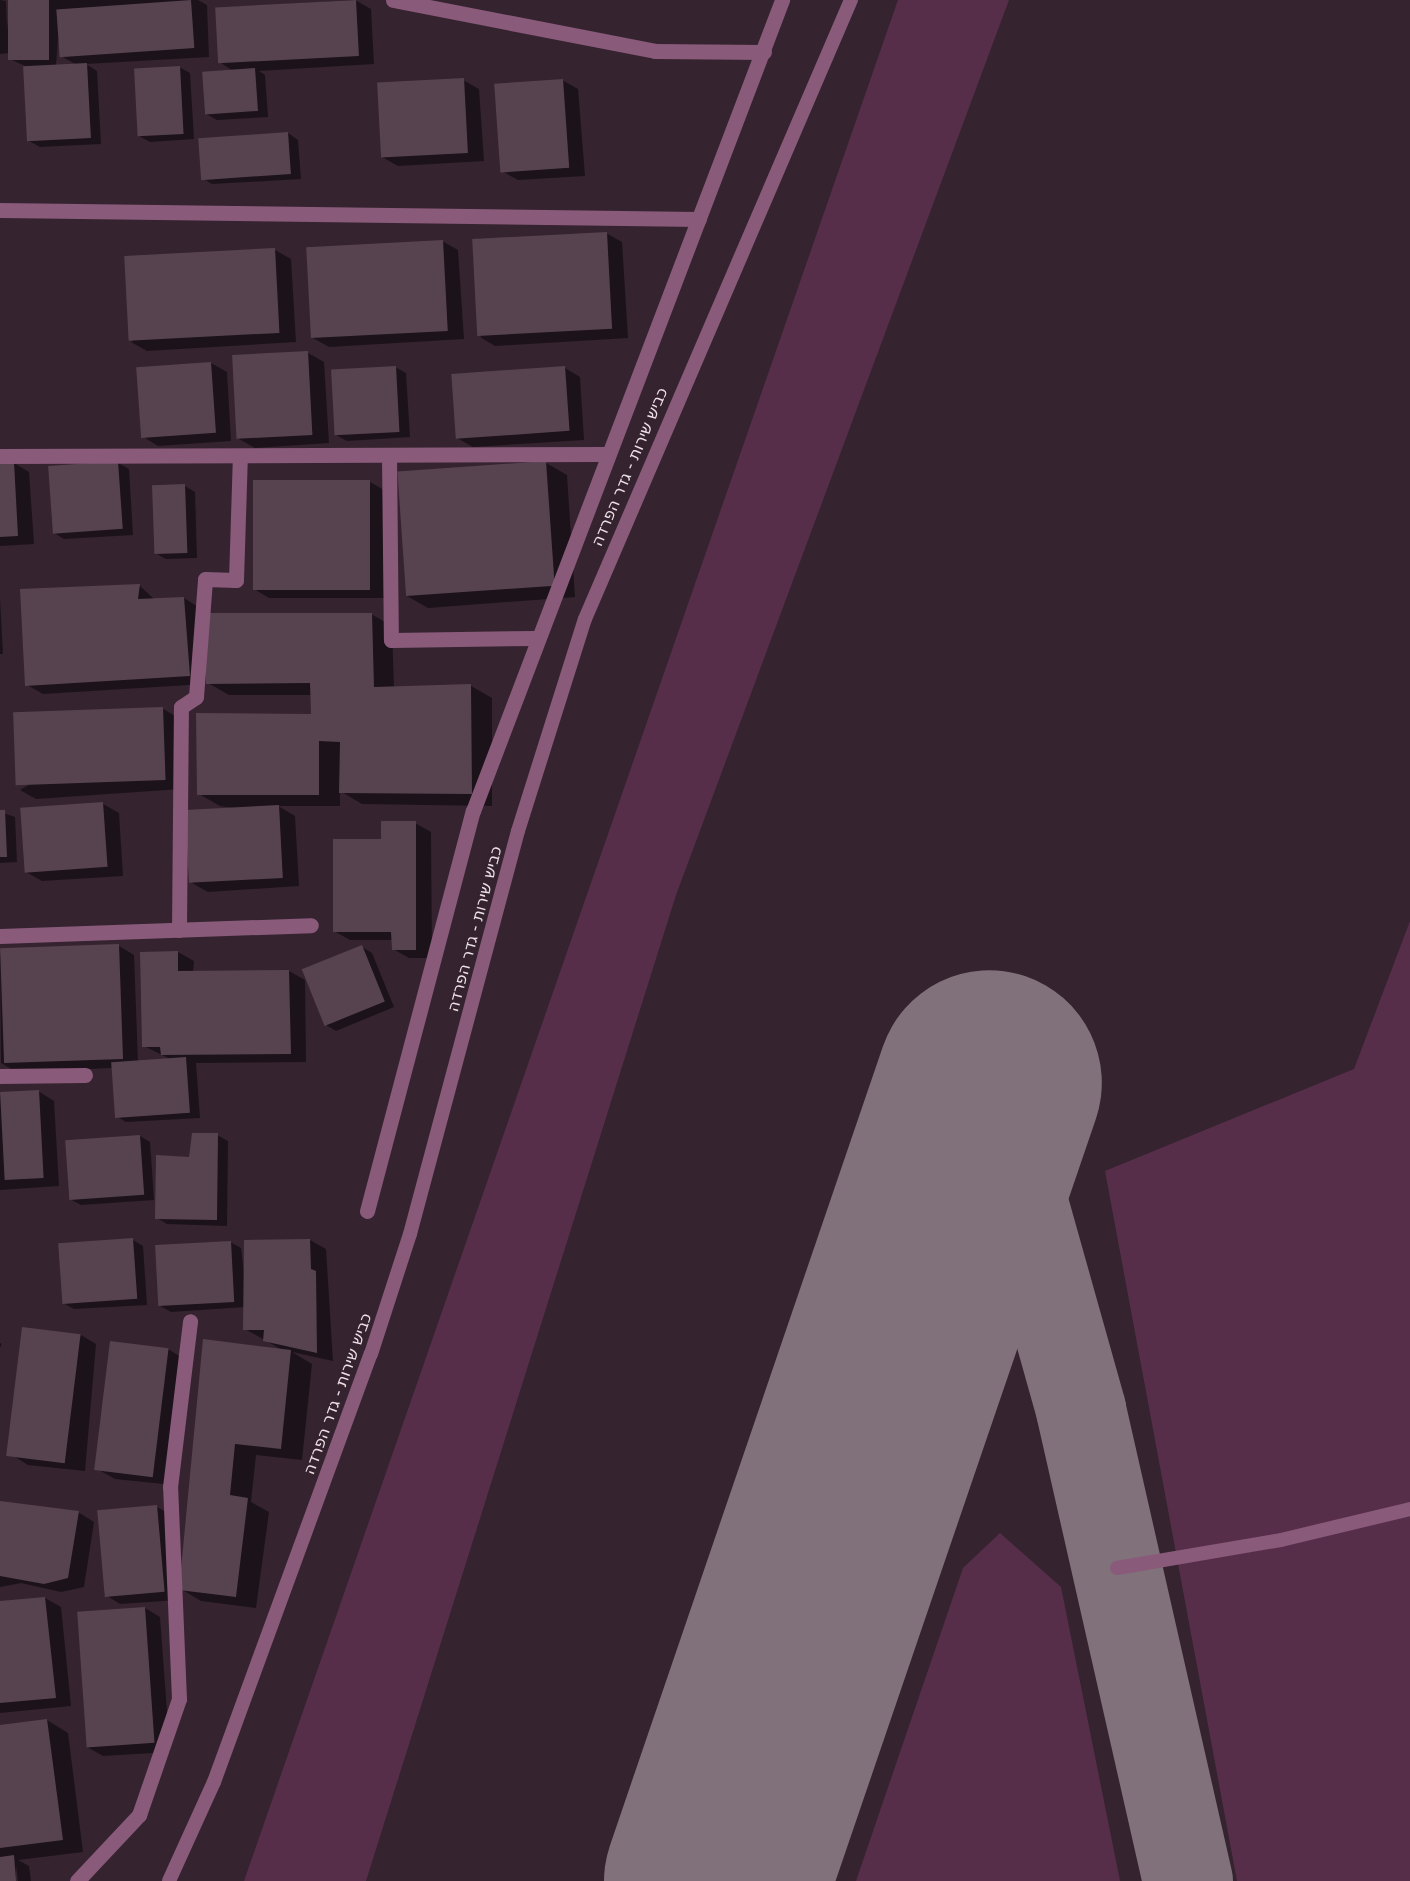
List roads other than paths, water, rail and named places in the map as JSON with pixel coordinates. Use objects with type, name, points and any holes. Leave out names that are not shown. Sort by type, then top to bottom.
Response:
[{"type":"street","points":[[393,0],[655,51],[764,52]]},
{"type":"street","points":[[367,1211],[472,811],[605,454],[699,219],[782,0]]},
{"type":"street","points":[[0,210],[699,219]]},
{"type":"street","points":[[0,456],[389,457],[605,454]]},
{"type":"street","points":[[179,930],[181,707],[196,697],[205,579],[236,580],[240,456]]},
{"type":"street","points":[[389,457],[391,640],[536,638]]},
{"type":"street","points":[[0,936],[311,925]]},
{"type":"street","points":[[0,1076],[85,1075]]},
{"type":"street","points":[[77,1881],[140,1815],[179,1699],[170,1487],[190,1322]]},
{"type":"lane","name":"כביש שירות - גדר הפרדה","points":[[170,1881],[214,1782],[375,1343],[410,1234],[518,831],[585,619],[851,0]]},
{"type":"lane","points":[[1117,1568],[1281,1540],[1410,1509]]}]
